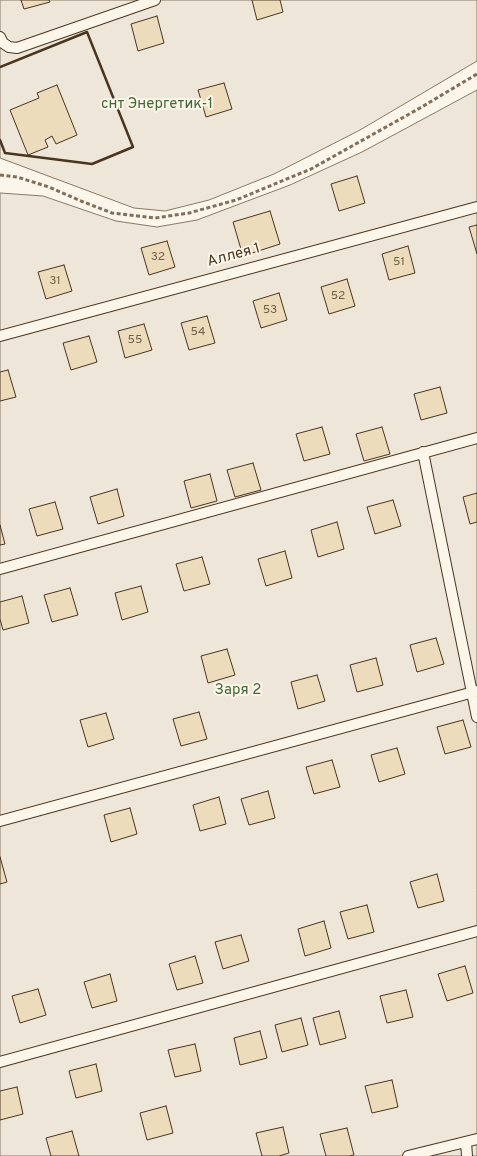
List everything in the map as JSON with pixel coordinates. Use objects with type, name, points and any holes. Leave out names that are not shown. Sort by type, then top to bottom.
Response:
[{"type":"lane","points":[[0,37],[9,47],[17,48],[155,0]]},
{"type":"lane","name":"Аллея 1","points":[[0,336],[477,207]]},
{"type":"lane","points":[[0,569],[477,438]]},
{"type":"lane","points":[[423,452],[475,692],[477,717]]},
{"type":"lane","points":[[0,821],[475,692]]},
{"type":"lane","points":[[0,1062],[477,931]]},
{"type":"lane","points":[[408,1156],[477,1139]]},
{"type":"lane","points":[[466,1142],[467,1156]]},
{"type":"path","points":[[0,175],[17,177],[49,187],[112,213],[155,218],[188,213],[236,200],[311,169],[477,74]]},
{"type":"green space","name":"снт Энергетик-1","points":[[0,0],[477,0],[477,61],[360,130],[274,174],[209,200],[165,211],[134,208],[0,158]]},
{"type":"green space","name":"Заря 2","points":[[477,90],[477,1156],[0,1156],[0,193],[43,196],[116,221],[157,227],[197,220],[290,185],[362,152]]},
{"type":"building","points":[[21,0],[49,0],[50,2],[24,9]]},
{"type":"building","points":[[252,0],[280,0],[283,12],[257,20]]},
{"type":"building","points":[[157,16],[164,43],[138,51],[131,24]]},
{"type":"building","points":[[224,83],[232,109],[206,117],[198,90]]},
{"type":"building","points":[[57,85],[77,135],[56,144],[52,136],[45,140],[48,147],[28,155],[10,110],[39,98],[37,93]]},
{"type":"building","points":[[357,176],[365,203],[339,211],[331,184]]},
{"type":"building","points":[[270,211],[280,244],[243,256],[233,222]]},
{"type":"building","points":[[477,225],[477,254],[469,227]]},
{"type":"building","points":[[167,241],[175,267],[149,275],[141,248]]},
{"type":"building","points":[[408,246],[415,273],[389,280],[382,254]]},
{"type":"building","points":[[64,265],[72,291],[46,299],[38,272]]},
{"type":"building","points":[[347,279],[355,306],[329,314],[321,287]]},
{"type":"building","points":[[279,293],[287,320],[261,328],[253,301]]},
{"type":"building","points":[[207,316],[215,343],[189,350],[181,323]]},
{"type":"building","points":[[144,324],[152,350],[125,358],[118,331]]},
{"type":"building","points":[[89,336],[97,362],[71,370],[63,343]]},
{"type":"building","points":[[8,370],[16,397],[0,401],[0,372]]},
{"type":"building","points":[[440,387],[447,413],[421,420],[414,394]]},
{"type":"building","points":[[322,427],[330,454],[304,461],[296,434]]},
{"type":"building","points":[[382,427],[390,454],[364,461],[356,434]]},
{"type":"building","points":[[253,463],[261,490],[235,497],[227,470]]},
{"type":"building","points":[[210,474],[217,501],[191,508],[184,481]]},
{"type":"building","points":[[117,489],[124,516],[98,524],[90,497]]},
{"type":"building","points":[[477,493],[477,522],[470,524],[463,497]]},
{"type":"building","points":[[393,500],[401,526],[375,534],[367,507]]},
{"type":"building","points":[[55,502],[63,529],[37,536],[29,509]]},
{"type":"building","points":[[337,522],[344,549],[318,557],[311,530]]},
{"type":"building","points":[[0,525],[5,544],[0,545]]},
{"type":"building","points":[[285,551],[292,578],[266,586],[258,559]]},
{"type":"building","points":[[202,557],[210,584],[184,591],[176,564]]},
{"type":"building","points":[[141,586],[148,612],[122,620],[115,593]]},
{"type":"building","points":[[70,588],[78,615],[52,622],[44,595]]},
{"type":"building","points":[[22,596],[29,623],[3,630],[0,619],[0,602]]},
{"type":"building","points":[[436,638],[444,664],[417,672],[410,645]]},
{"type":"building","points":[[227,649],[235,675],[208,683],[201,656]]},
{"type":"building","points":[[376,658],[383,685],[357,692],[350,665]]},
{"type":"building","points":[[317,675],[325,701],[298,709],[291,682]]},
{"type":"building","points":[[199,712],[207,739],[181,746],[173,719]]},
{"type":"building","points":[[106,713],[114,739],[88,747],[80,720]]},
{"type":"building","points":[[463,720],[471,747],[445,754],[437,727]]},
{"type":"building","points":[[397,748],[405,774],[379,782],[371,755]]},
{"type":"building","points":[[332,760],[340,787],[314,794],[306,767]]},
{"type":"building","points":[[268,791],[275,818],[249,825],[241,799]]},
{"type":"building","points":[[219,797],[226,824],[200,831],[193,805]]},
{"type":"building","points":[[130,808],[137,834],[111,842],[104,815]]},
{"type":"building","points":[[0,857],[7,882],[0,884]]},
{"type":"building","points":[[437,874],[444,901],[418,908],[410,882]]},
{"type":"building","points":[[367,905],[374,932],[348,939],[340,912]]},
{"type":"building","points":[[324,921],[331,948],[305,956],[298,929]]},
{"type":"building","points":[[241,935],[249,961],[223,969],[215,942]]},
{"type":"building","points":[[195,956],[203,983],[177,990],[169,964]]},
{"type":"building","points":[[465,966],[473,993],[447,1001],[438,974]]},
{"type":"building","points":[[110,974],[117,1001],[92,1008],[84,982]]},
{"type":"building","points":[[38,989],[46,1015],[20,1023],[12,996]]},
{"type":"building","points":[[406,990],[413,1017],[387,1023],[380,996]]},
{"type":"building","points":[[339,1011],[346,1038],[320,1045],[313,1018]]},
{"type":"building","points":[[301,1018],[308,1045],[282,1052],[275,1025]]},
{"type":"building","points":[[260,1031],[267,1058],[240,1065],[234,1038]]},
{"type":"building","points":[[195,1044],[201,1071],[175,1077],[168,1050]]},
{"type":"building","points":[[96,1064],[102,1091],[76,1098],[69,1071]]},
{"type":"building","points":[[392,1080],[398,1107],[372,1113],[365,1086]]},
{"type":"building","points":[[17,1087],[23,1114],[0,1120],[0,1091]]},
{"type":"building","points":[[166,1106],[173,1133],[147,1140],[140,1113]]},
{"type":"building","points":[[283,1127],[289,1153],[279,1156],[262,1156],[256,1133]]},
{"type":"building","points":[[347,1128],[354,1155],[326,1156],[320,1134]]},
{"type":"building","points":[[72,1131],[79,1156],[51,1156],[46,1138]]},
{"type":"wall","points":[[0,67],[87,32],[133,147],[92,164],[5,153],[0,140]]}]
